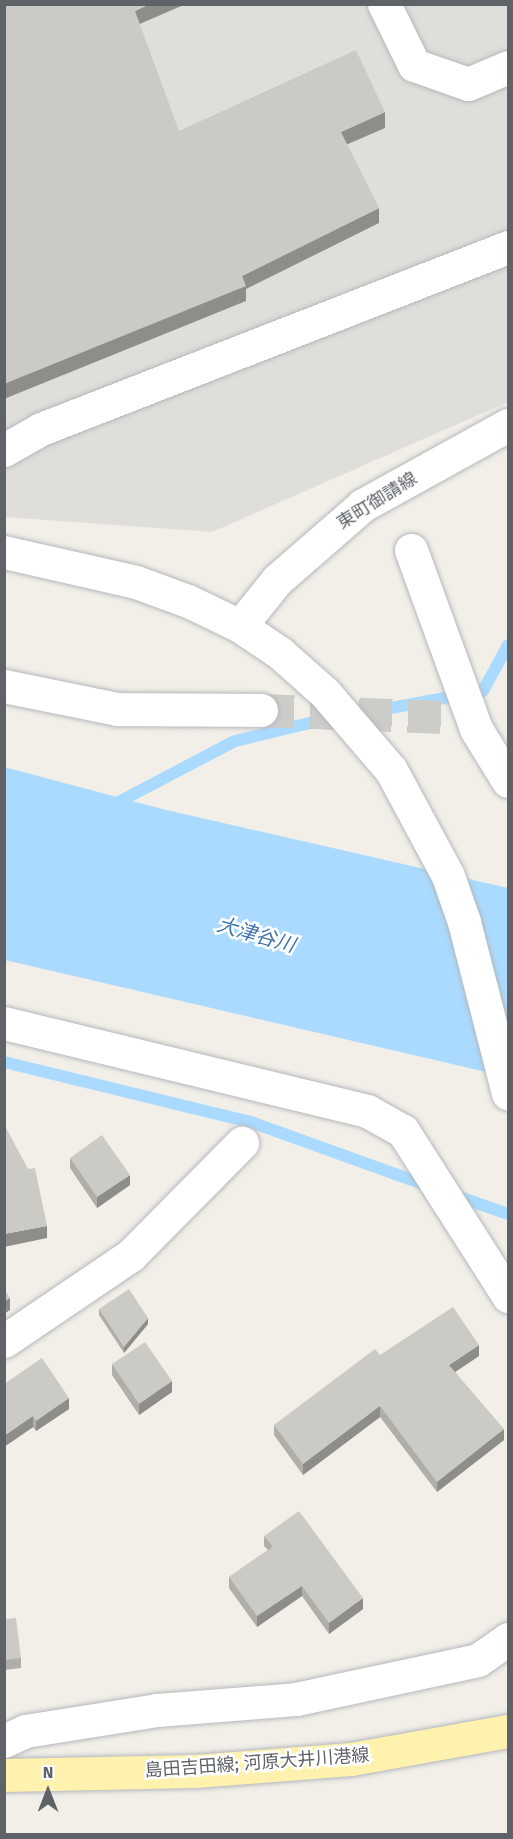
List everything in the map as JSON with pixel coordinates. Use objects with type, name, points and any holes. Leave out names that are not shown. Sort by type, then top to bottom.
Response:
[{"type":"main road","name":"島田吉田線; 河原大井川港線","points":[[4,1775],[195,1771],[351,1759],[508,1731]]},
{"type":"street","points":[[384,4],[414,64],[468,84],[508,67]]},
{"type":"street","points":[[4,450],[41,429],[508,247]]},
{"type":"street","name":"東町御請線","points":[[240,626],[278,580],[347,517],[508,425]]},
{"type":"street","points":[[411,550],[458,718],[508,781]]},
{"type":"street","points":[[4,552],[136,582],[240,626],[280,653],[325,693],[391,770],[448,876],[467,931],[508,1093]]},
{"type":"street","points":[[4,686],[117,709],[261,710]]},
{"type":"street","points":[[4,1023],[367,1111],[403,1131],[508,1296]]},
{"type":"street","points":[[4,1341],[131,1255],[242,1143]]},
{"type":"street","points":[[4,1741],[25,1731],[157,1710],[296,1699],[478,1660],[508,1639]]},
{"type":"shaded area","points":[[4,5],[508,5],[508,402],[212,532],[5,517]]},
{"type":"water","name":"大津谷川","points":[[4,767],[166,810],[508,888],[508,1077],[5,960]]},
{"type":"building","points":[[4,4],[150,4],[135,11],[179,131],[356,50],[385,112],[341,132],[379,208],[242,276],[246,286],[4,384]]},
{"type":"building","points":[[4,1124],[28,1169],[35,1168],[47,1226],[4,1234]]},
{"type":"building","points":[[102,1135],[130,1175],[97,1197],[70,1158]]},
{"type":"building","points":[[4,1288],[10,1298],[4,1301]]},
{"type":"building","points":[[129,1289],[148,1318],[124,1347],[99,1309]]},
{"type":"building","points":[[453,1307],[479,1345],[449,1365],[504,1429],[437,1482],[380,1406],[303,1464],[274,1425],[375,1349],[380,1355]]},
{"type":"building","points":[[145,1342],[172,1381],[139,1404],[112,1364]]},
{"type":"building","points":[[42,1358],[69,1398],[36,1421],[33,1416],[4,1436],[4,1384]]},
{"type":"building","points":[[299,1511],[363,1598],[329,1623],[302,1586],[257,1616],[229,1577],[273,1547],[264,1536]]},
{"type":"building","points":[[16,1618],[21,1658],[4,1660],[4,1619]]},
{"type":"waterway","points":[[111,806],[235,741],[310,723],[483,691],[508,645]]},
{"type":"waterway","points":[[4,1062],[251,1122],[429,1186]]},
{"type":"waterway","points":[[451,1194],[508,1214]]},
{"type":"tunnel","points":[[261,710],[444,717]]}]
